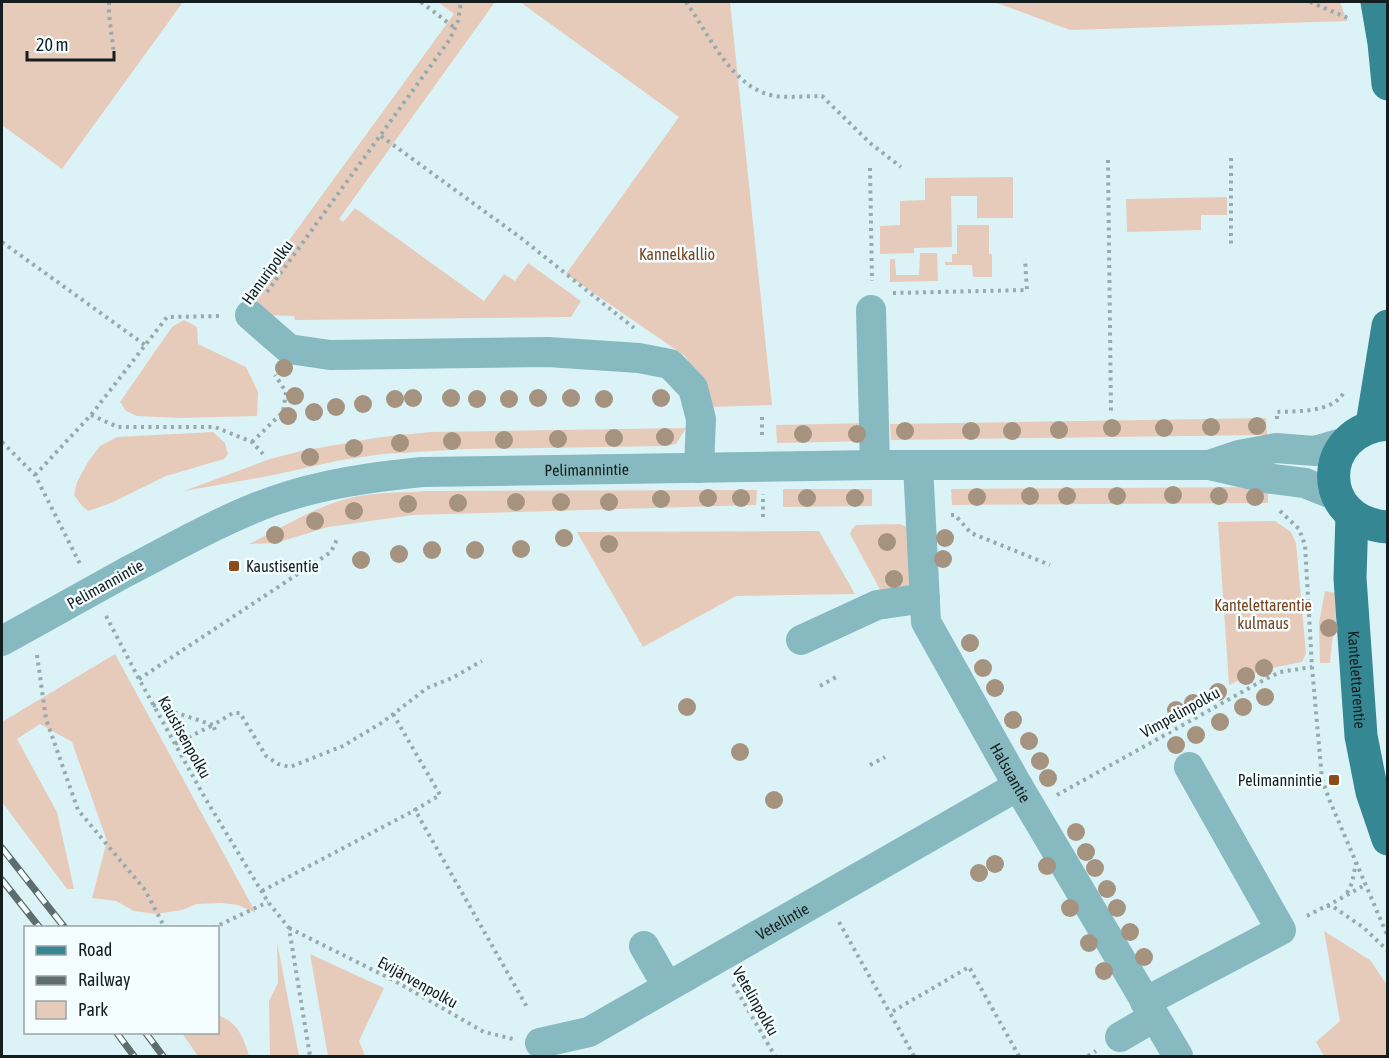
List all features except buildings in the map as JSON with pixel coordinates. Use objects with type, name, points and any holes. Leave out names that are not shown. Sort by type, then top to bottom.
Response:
[{"type":"main road","points":[[1365,11],[1386,43],[1388,84]]},
{"type":"main road","points":[[1369,430],[1388,326]]},
{"type":"main road","name":"Kantelettarentie","points":[[1369,430],[1338,454],[1333,483],[1345,506],[1360,736],[1372,792],[1388,839]]},
{"type":"main road","points":[[1345,506],[1362,522],[1388,527]]},
{"type":"street","points":[[875,465],[876,295]]},
{"type":"street","points":[[250,315],[289,349],[330,355],[548,352],[639,358],[670,364],[693,388],[701,419],[699,468]]},
{"type":"street","name":"Pelimannintie","points":[[1209,465],[1239,455],[1276,448],[1315,451],[1369,430]]},
{"type":"street","name":"Pelimannintie","points":[[2,641],[128,571],[206,531],[273,501],[323,487],[364,479],[422,472],[875,465],[1209,465],[1265,478],[1305,483],[1345,506]]},
{"type":"street","name":"Halsuantie","points":[[918,465],[926,622],[1018,786],[1178,1056]]},
{"type":"street","points":[[801,640],[877,605],[925,598]]},
{"type":"street","points":[[1120,1037],[1150,1010],[1281,930],[1189,767]]},
{"type":"street","name":"Vetelintie","points":[[540,1043],[589,1032],[1018,786]]},
{"type":"street","points":[[644,946],[667,986]]},
{"type":"path","points":[[110,2],[109,15],[114,54]]},
{"type":"path","points":[[422,2],[455,28]]},
{"type":"path","name":"Hanuripolku","points":[[35,475],[91,415],[167,317],[250,315],[450,39],[461,2]]},
{"type":"path","points":[[686,2],[731,70],[752,87],[775,96],[822,96],[870,143],[901,167]]},
{"type":"path","points":[[1311,2],[1365,11]]},
{"type":"path","points":[[381,136],[521,238],[635,329],[646,343],[670,364]]},
{"type":"path","points":[[1232,158],[1232,247]]},
{"type":"path","points":[[1108,159],[1111,414]]},
{"type":"path","points":[[870,168],[876,295],[1027,290],[1025,259]]},
{"type":"path","points":[[2,242],[146,345]]},
{"type":"path","points":[[252,442],[283,412],[286,392],[272,369]]},
{"type":"path","points":[[1277,412],[1330,405],[1342,397],[1349,384]]},
{"type":"path","points":[[91,415],[118,427],[215,427],[252,442],[263,454]]},
{"type":"path","points":[[2,442],[35,475],[82,567]]},
{"type":"path","points":[[955,515],[971,533],[1050,565]]},
{"type":"path","points":[[139,679],[331,552],[338,537]]},
{"type":"path","name":"Kaustisenpolku","points":[[102,608],[175,744],[268,902],[289,928],[310,1056]]},
{"type":"path","points":[[36,647],[46,719],[78,810],[145,890],[164,926]]},
{"type":"path","points":[[175,744],[214,727],[233,713],[240,713],[266,756],[278,764],[290,767],[343,746],[393,714],[427,688],[452,678],[482,661]]},
{"type":"path","name":"Vimpelinpolku","points":[[1064,791],[1270,677],[1280,672],[1312,667]]},
{"type":"path","points":[[820,687],[838,676]]},
{"type":"path","points":[[153,705],[214,727]]},
{"type":"path","points":[[262,891],[440,795],[393,714]]},
{"type":"path","points":[[870,765],[885,757]]},
{"type":"path","points":[[414,810],[527,1007]]},
{"type":"path","points":[[1347,894],[1352,883],[1356,862]]},
{"type":"path","points":[[1281,930],[1365,885]]},
{"type":"path","points":[[215,926],[268,902]]},
{"type":"path","points":[[1326,906],[1332,906],[1346,915],[1388,951]]},
{"type":"path","points":[[837,919],[915,1056]]},
{"type":"path","name":"Evijärvenpolku","points":[[289,928],[395,981],[484,1032],[540,1043]]},
{"type":"path","name":"Vetelinpolku","points":[[717,958],[775,1056]]},
{"type":"path","points":[[890,1012],[969,967],[1019,1056]]},
{"type":"green space","points":[[2,2],[183,2],[62,169],[2,125]]},
{"type":"green space","points":[[438,2],[495,2],[339,219],[343,222],[355,208],[484,301],[504,274],[515,281],[528,263],[581,301],[571,317],[295,320],[294,316],[250,315],[247,298],[454,14]]},
{"type":"green space","name":"Kannelkallio","points":[[520,2],[730,2],[772,405],[711,407],[702,383],[685,356],[566,274],[679,117]]},
{"type":"green space","points":[[994,2],[1340,2],[1347,21],[1070,30]]},
{"type":"green space","points":[[1013,177],[1013,218],[977,218],[977,196],[951,196],[952,247],[914,248],[914,253],[880,254],[880,226],[900,225],[900,201],[925,200],[925,178]]},
{"type":"green space","points":[[1227,197],[1227,215],[1201,215],[1201,230],[1127,232],[1126,199]]},
{"type":"green space","points":[[957,225],[989,225],[992,277],[973,277],[972,265],[945,265],[945,262],[952,262],[952,254],[957,254]]},
{"type":"green space","points":[[920,253],[937,253],[938,281],[890,282],[890,259],[895,259],[896,275],[919,275]]},
{"type":"green space","points":[[184,320],[197,327],[198,344],[246,367],[258,392],[257,416],[180,418],[137,416],[126,411],[120,402],[172,327]]},
{"type":"green space","points":[[1266,418],[1267,435],[891,440],[890,424]]},
{"type":"green space","points":[[871,423],[872,441],[777,443],[776,425]]},
{"type":"green space","points":[[686,428],[676,444],[665,446],[467,449],[383,454],[184,491],[270,459],[301,451],[381,437],[430,432]]},
{"type":"green space","points":[[213,432],[225,443],[228,454],[224,459],[166,476],[111,503],[88,511],[74,495],[77,482],[88,462],[100,446],[117,437]]},
{"type":"green space","points":[[1268,487],[1268,503],[952,505],[951,489]]},
{"type":"green space","points":[[783,489],[872,489],[872,506],[783,507]]},
{"type":"green space","points":[[757,490],[756,505],[413,515],[328,527],[276,543],[249,544],[330,504],[352,497],[373,494],[425,491]]},
{"type":"green space","name":"Kantelettarentie kulmaus","points":[[1275,521],[1291,532],[1296,543],[1306,653],[1302,662],[1261,670],[1229,685],[1218,522]]},
{"type":"green space","points":[[899,524],[908,527],[912,594],[883,595],[850,534],[856,525]]},
{"type":"green space","points":[[819,531],[855,594],[736,596],[643,647],[577,532]]},
{"type":"green space","points":[[1325,591],[1341,594],[1330,663],[1320,663],[1319,623]]},
{"type":"green space","points":[[115,654],[256,913],[238,905],[221,903],[197,904],[182,910],[156,914],[134,911],[116,901],[92,898],[107,841],[72,742],[40,724],[17,739],[57,812],[74,889],[67,889],[2,802],[2,722]]},
{"type":"green space","points":[[1324,931],[1370,960],[1387,985],[1387,1056],[1324,1056],[1316,1042],[1340,1021]]},
{"type":"green space","points":[[277,942],[299,1056],[270,1056],[269,1001],[278,983]]},
{"type":"green space","points":[[310,954],[384,988],[359,1041],[365,1056],[328,1056]]},
{"type":"green space","points":[[219,1015],[239,1031],[249,1056],[198,1056],[183,1034],[219,1034]]},
{"type":"railway","points":[[2,848],[63,926]]},
{"type":"railway","points":[[2,880],[38,926]]},
{"type":"railway","points":[[118,1034],[134,1056]]},
{"type":"railway","points":[[146,1034],[163,1056]]},
{"type":"place","name":"Kaustisentie","points":[[234,566]]},
{"type":"place","name":"Pelimannintie","points":[[1334,780]]}]
